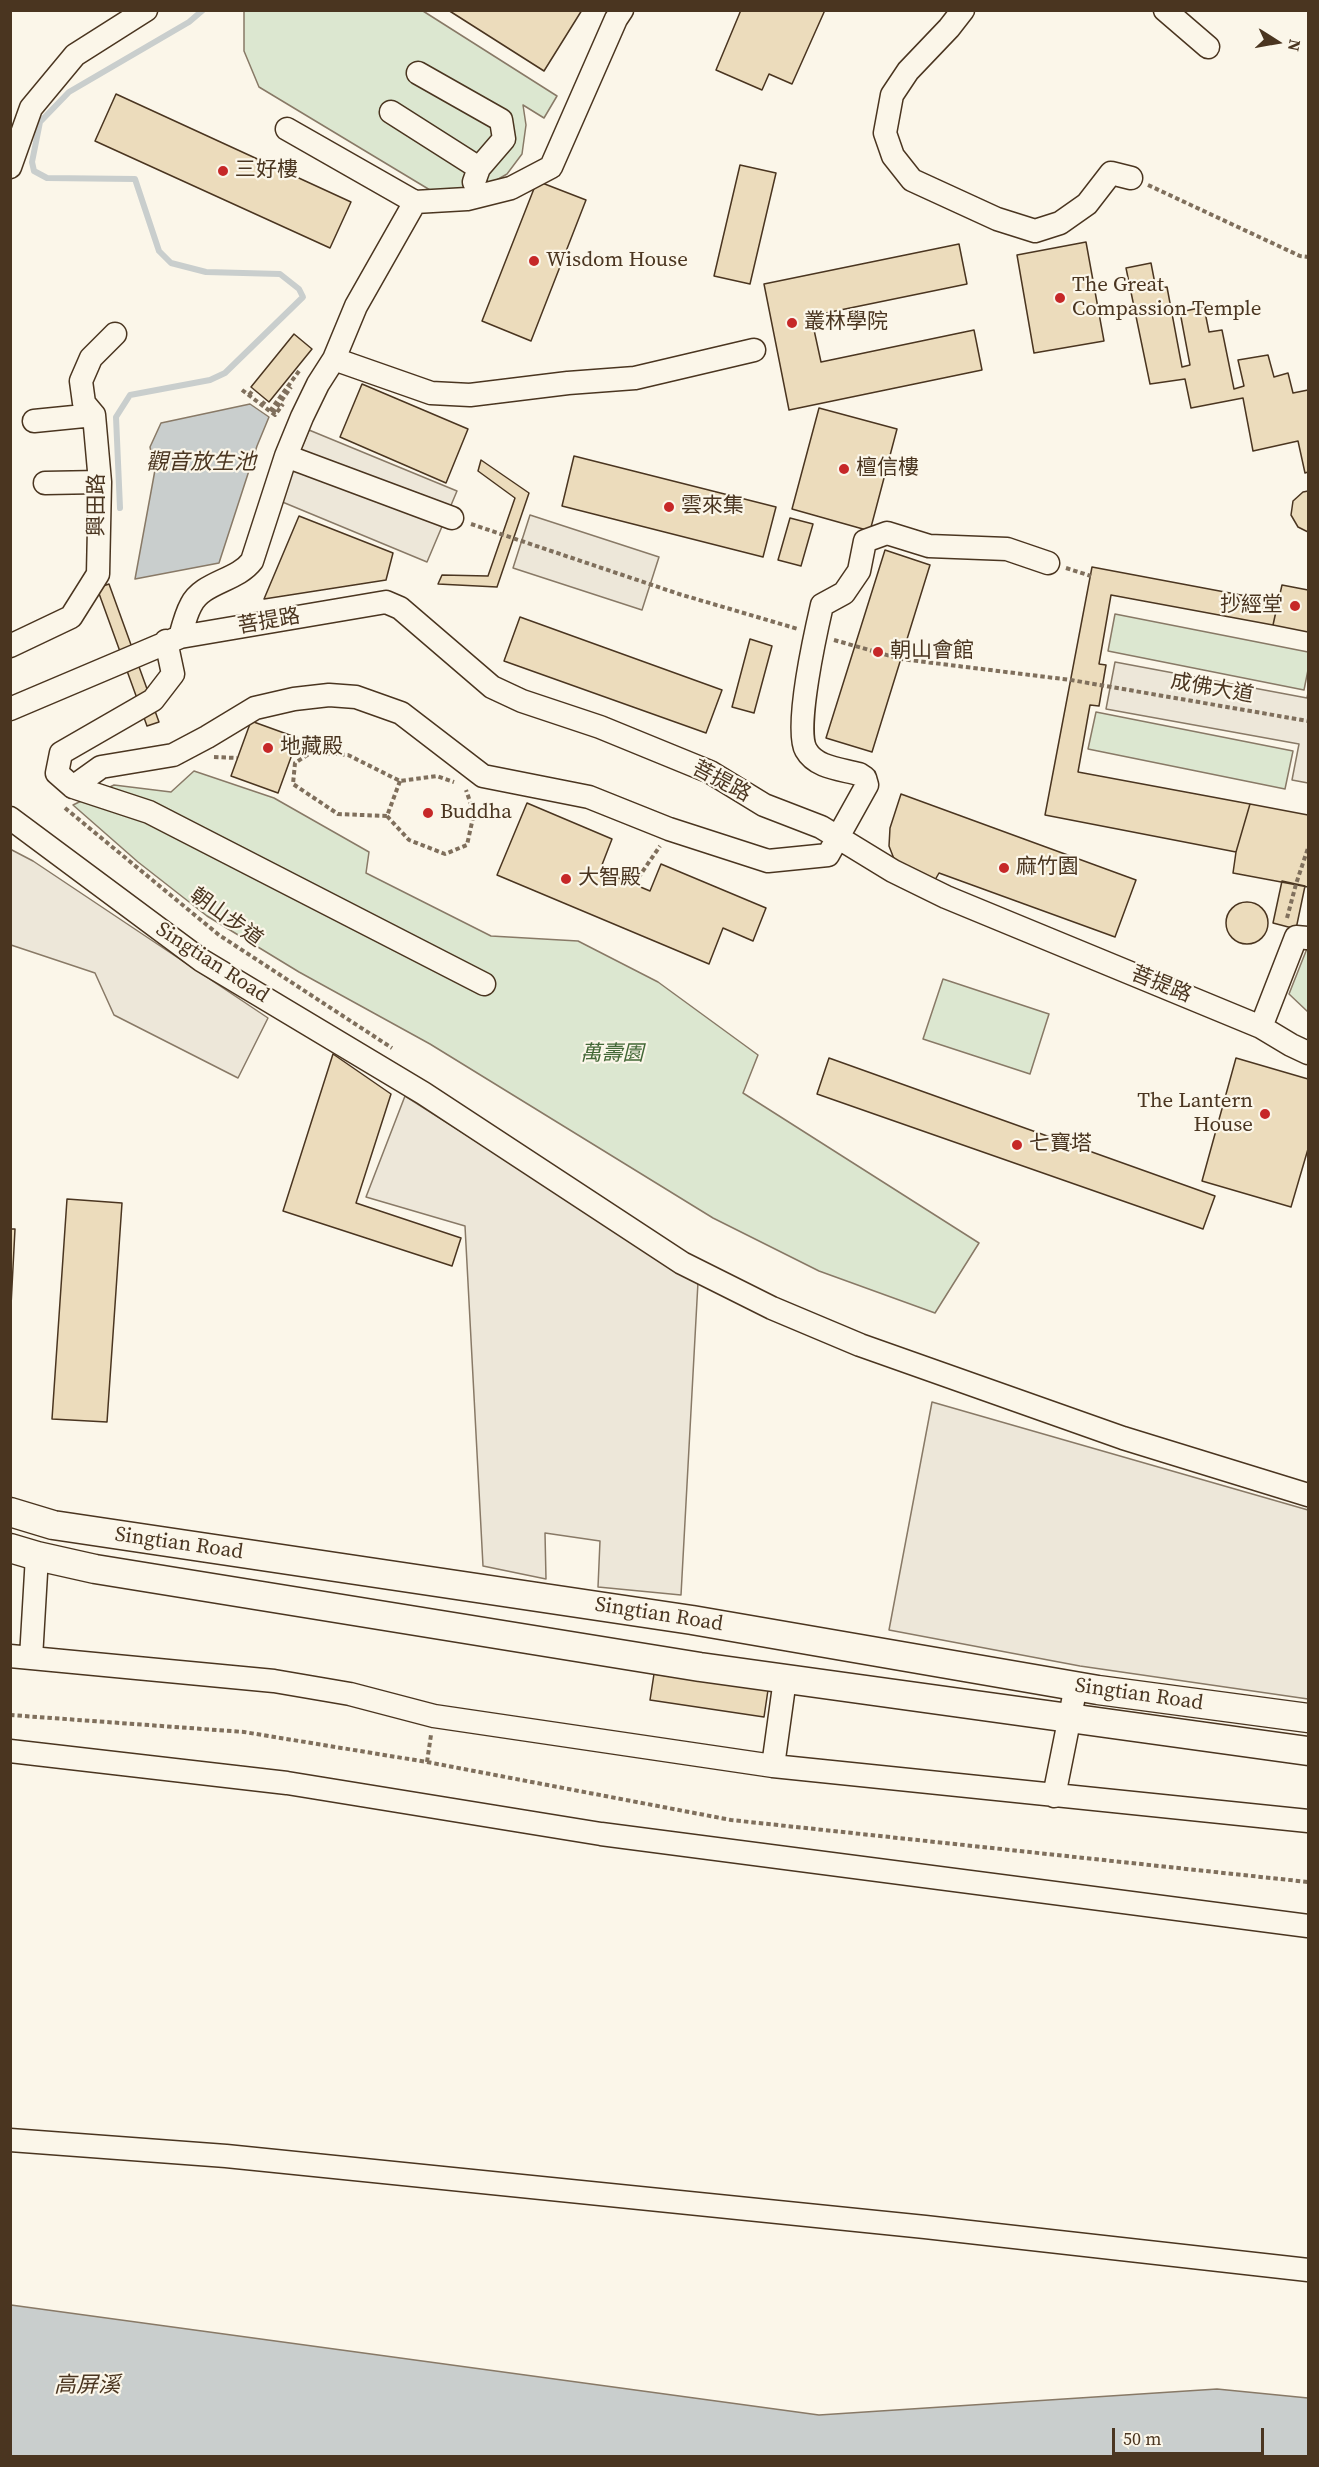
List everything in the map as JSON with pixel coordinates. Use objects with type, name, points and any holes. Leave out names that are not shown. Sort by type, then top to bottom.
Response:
[{"type":"main road","name":"Singtian Road","points":[[10,1512],[53,1525],[692,1620],[1076,1686],[1308,1718]]},
{"type":"main road","name":"Singtian Road","points":[[10,1548],[95,1569],[515,1637],[785,1678],[1308,1751]]},
{"type":"main road","points":[[515,1637],[520,1594]]},
{"type":"main road","points":[[830,1684],[833,1644]]},
{"type":"street","points":[[10,167],[31,108],[75,55],[146,10]]},
{"type":"street","points":[[963,10],[908,71],[892,95],[885,133],[893,156],[912,180],[997,219],[1035,231],[1060,223],[1087,204],[1111,173],[1131,178]]},
{"type":"street","points":[[1165,10],[1208,47]]},
{"type":"street","points":[[287,129],[415,202],[467,200],[511,188],[551,167],[619,13]]},
{"type":"street","points":[[418,73],[501,120],[504,139],[479,168],[467,200]]},
{"type":"street","points":[[391,112],[479,168]]},
{"type":"street","points":[[65,780],[61,753],[153,700],[173,674],[173,639],[191,603],[212,586],[246,570],[252,561],[286,456],[318,384],[334,359],[356,306],[415,202]]},
{"type":"street","name":"興田路","points":[[10,646],[71,617],[98,574],[100,482],[94,415],[84,403],[81,381],[91,358],[115,334]]},
{"type":"street","points":[[334,359],[431,393],[470,395],[568,383],[635,378],[754,350]]},
{"type":"street","points":[[34,421],[94,415]]},
{"type":"street","points":[[286,456],[452,518]]},
{"type":"street","points":[[45,483],[100,482]]},
{"type":"street","points":[[65,780],[101,767],[173,755],[255,708],[294,699],[329,695],[356,697],[401,712],[483,776],[589,797],[669,829],[768,861],[828,855],[867,785],[865,778],[859,774],[818,763],[806,750],[801,730],[815,634],[822,605],[844,593],[859,571],[866,541],[887,533],[929,546],[1007,549],[1048,563]]},
{"type":"street","name":"菩提路","points":[[10,709],[173,639],[386,602],[400,608],[492,687],[522,701],[600,727],[710,772],[764,805],[821,827],[893,871],[946,897],[1262,1027],[1290,1045],[1308,1053]]},
{"type":"street","points":[[65,780],[149,812],[484,984]]},
{"type":"street","name":"Singtian Road","points":[[10,818],[201,960],[423,1093],[682,1263],[772,1308],[860,1345],[1123,1438],[1308,1495]]},
{"type":"street","points":[[1262,1027],[1296,937],[1306,938]]},
{"type":"street","points":[[37,1556],[21,1657],[274,1681],[350,1694],[434,1716],[773,1766],[1308,1821]]},
{"type":"street","points":[[773,1766],[785,1678]]},
{"type":"street","points":[[1054,1796],[1076,1686]]},
{"type":"street","points":[[10,1751],[287,1783],[601,1834],[1308,1926]]},
{"type":"street","points":[[10,2140],[226,2156],[925,2227],[1308,2270]]},
{"type":"path","points":[[1131,178],[1300,256],[1308,257]]},
{"type":"path","points":[[242,390],[275,415],[302,372]]},
{"type":"path","points":[[249,395],[254,389]]},
{"type":"path","points":[[262,405],[266,399]]},
{"type":"path","name":"成佛大道","points":[[452,518],[650,585],[901,659],[1110,686],[1308,721]]},
{"type":"path","points":[[312,752],[348,755],[400,781],[437,776],[464,786],[474,813],[466,845],[445,854],[409,840],[387,816],[338,814],[293,784],[295,763],[312,752]]},
{"type":"path","name":"朝山步道","points":[[65,780],[56,792],[61,805],[219,935],[380,1038],[395,1050]]},
{"type":"path","points":[[387,816],[400,781]]},
{"type":"path","points":[[634,884],[669,829]]},
{"type":"path","points":[[1285,926],[1308,848]]},
{"type":"path","points":[[10,1716],[244,1732],[427,1762],[731,1820],[1308,1882]]},
{"type":"path","points":[[427,1762],[434,1716]]},
{"type":"green space","points":[[244,10],[423,11],[557,96],[544,118],[523,105],[526,125],[522,154],[507,174],[483,188],[435,193],[259,87],[244,51]]},
{"type":"green space","points":[[1115,614],[1308,652],[1308,670],[1304,690],[1108,651]]},
{"type":"green space","points":[[1096,712],[1293,751],[1285,789],[1088,749]]},
{"type":"green space","name":"萬壽園","points":[[194,771],[274,798],[369,852],[366,873],[491,936],[578,941],[658,982],[758,1055],[743,1093],[979,1243],[935,1313],[819,1271],[713,1218],[430,1044],[299,972],[207,916],[138,862],[73,805],[114,785],[171,792]]},
{"type":"green space","points":[[1308,946],[1308,1012],[1289,994]]},
{"type":"green space","points":[[943,979],[1049,1014],[1030,1074],[923,1039]]},
{"type":"shaded area","points":[[309,430],[457,491],[427,562],[280,501]]},
{"type":"shaded area","points":[[530,515],[659,557],[642,610],[513,568]]},
{"type":"shaded area","points":[[1115,662],[1307,698],[1308,693],[1308,783],[1292,780],[1299,744],[1106,709]]},
{"type":"shaded area","points":[[10,849],[33,861],[268,1018],[238,1078],[114,1015],[95,973],[11,945]]},
{"type":"shaded area","points":[[405,1096],[698,1282],[681,1595],[598,1587],[600,1541],[545,1533],[546,1579],[483,1566],[465,1226],[366,1197]]},
{"type":"shaded area","points":[[932,1402],[1308,1510],[1308,1699],[1080,1666],[889,1630]]},
{"type":"water","name":"觀音放生池","points":[[250,404],[269,417],[257,446],[219,563],[135,579],[155,470],[150,447],[161,423]]},
{"type":"water","name":"高屏溪","points":[[11,2305],[819,2415],[1217,2389],[1308,2398],[1308,2456],[11,2456]]},
{"type":"building","points":[[448,10],[582,10],[544,71]]},
{"type":"building","points":[[741,10],[825,10],[792,84],[769,74],[762,90],[716,70]]},
{"type":"building","name":"三好樓","points":[[116,94],[351,202],[330,248],[95,141]]},
{"type":"building","points":[[740,165],[776,173],[750,284],[714,276]]},
{"type":"building","name":"Wisdom House","points":[[537,181],[586,200],[531,341],[482,321]]},
{"type":"building","name":"The Great Compassion Temple","points":[[1086,242],[1104,341],[1034,353],[1017,255]]},
{"type":"building","name":"叢林學院","points":[[959,244],[967,284],[811,316],[821,362],[974,330],[982,370],[789,410],[764,284]]},
{"type":"building","points":[[1151,263],[1156,289],[1167,287],[1182,367],[1190,365],[1180,312],[1204,307],[1209,332],[1222,330],[1234,389],[1244,386],[1238,360],[1268,355],[1274,377],[1288,373],[1293,393],[1308,390],[1308,472],[1305,473],[1298,441],[1253,451],[1243,398],[1191,408],[1185,379],[1150,384],[1126,268]]},
{"type":"building","points":[[294,334],[312,349],[269,402],[251,387]]},
{"type":"building","points":[[362,384],[468,429],[446,483],[340,437]]},
{"type":"building","name":"檀信樓","points":[[819,408],[897,429],[870,531],[792,509]]},
{"type":"building","name":"雲來集","points":[[574,456],[776,507],[763,557],[562,506]]},
{"type":"building","points":[[481,460],[529,493],[497,587],[438,584],[442,575],[488,576],[515,498],[478,471]]},
{"type":"building","points":[[1308,491],[1308,532],[1298,527],[1291,515],[1293,501],[1303,492]]},
{"type":"building","points":[[299,516],[393,553],[386,580],[264,599]]},
{"type":"building","points":[[790,518],[813,524],[801,566],[778,560]]},
{"type":"building","name":"朝山會館","points":[[885,550],[930,565],[872,752],[826,738]]},
{"type":"building","points":[[1092,567],[1278,602],[1273,625],[1111,595],[1099,664],[1106,665],[1099,706],[1090,705],[1078,772],[1250,804],[1236,852],[1045,815]]},
{"type":"building","points":[[109,584],[159,722],[147,726],[97,588]]},
{"type":"building","points":[[1282,585],[1308,590],[1308,632],[1273,625]]},
{"type":"building","points":[[520,617],[722,690],[706,733],[504,661]]},
{"type":"building","points":[[750,639],[772,646],[754,713],[732,707]]},
{"type":"building","name":"地藏殿","points":[[251,721],[298,738],[278,793],[231,776]]},
{"type":"building","name":"麻竹園","points":[[901,794],[1136,880],[1115,937],[939,873],[935,880],[896,864],[889,846],[890,828]]},
{"type":"building","name":"大智殿","points":[[527,803],[612,839],[600,870],[650,891],[661,864],[766,908],[753,941],[723,928],[709,964],[497,875]]},
{"type":"building","points":[[1250,804],[1308,815],[1308,887],[1233,873],[1236,852]]},
{"type":"building","points":[[1282,881],[1305,886],[1296,929],[1273,923]]},
{"type":"building","points":[[1247,902],[1262,908],[1268,923],[1262,938],[1247,944],[1232,938],[1226,923],[1232,908]]},
{"type":"building","points":[[333,1054],[391,1094],[356,1203],[461,1238],[452,1266],[283,1211]]},
{"type":"building","name":"七寶塔","points":[[829,1058],[1215,1196],[1203,1229],[817,1094]]},
{"type":"building","name":"The Lantern House","points":[[1236,1058],[1308,1079],[1308,1149],[1291,1207],[1202,1181]]},
{"type":"building","points":[[67,1199],[122,1203],[107,1422],[52,1419]]},
{"type":"building","points":[[10,1229],[15,1229],[10,1325]]},
{"type":"building","points":[[654,1674],[768,1690],[764,1717],[650,1700]]},
{"type":"waterway","points":[[120,508],[116,417],[130,395],[210,380],[225,373],[303,297],[299,289],[280,274],[206,272],[171,263],[159,251],[135,179],[47,178],[34,171],[32,162],[40,122],[69,92],[189,22],[203,10]]},
{"type":"place","name":"三好樓","points":[[223,171]]},
{"type":"place","name":"Wisdom House","points":[[534,261]]},
{"type":"place","name":"The Great Compassion Temple","points":[[1060,298]]},
{"type":"place","name":"叢林學院","points":[[792,323]]},
{"type":"place","name":"檀信樓","points":[[844,469]]},
{"type":"place","name":"雲來集","points":[[669,507]]},
{"type":"place","name":"抄經堂","points":[[1295,606]]},
{"type":"place","name":"朝山會館","points":[[878,652]]},
{"type":"place","name":"地藏殿","points":[[268,748]]},
{"type":"place","name":"Buddha","points":[[428,813]]},
{"type":"place","name":"麻竹園","points":[[1004,868]]},
{"type":"place","name":"大智殿","points":[[566,879]]},
{"type":"place","name":"The Lantern House","points":[[1265,1114]]},
{"type":"place","name":"七寶塔","points":[[1017,1145]]}]
